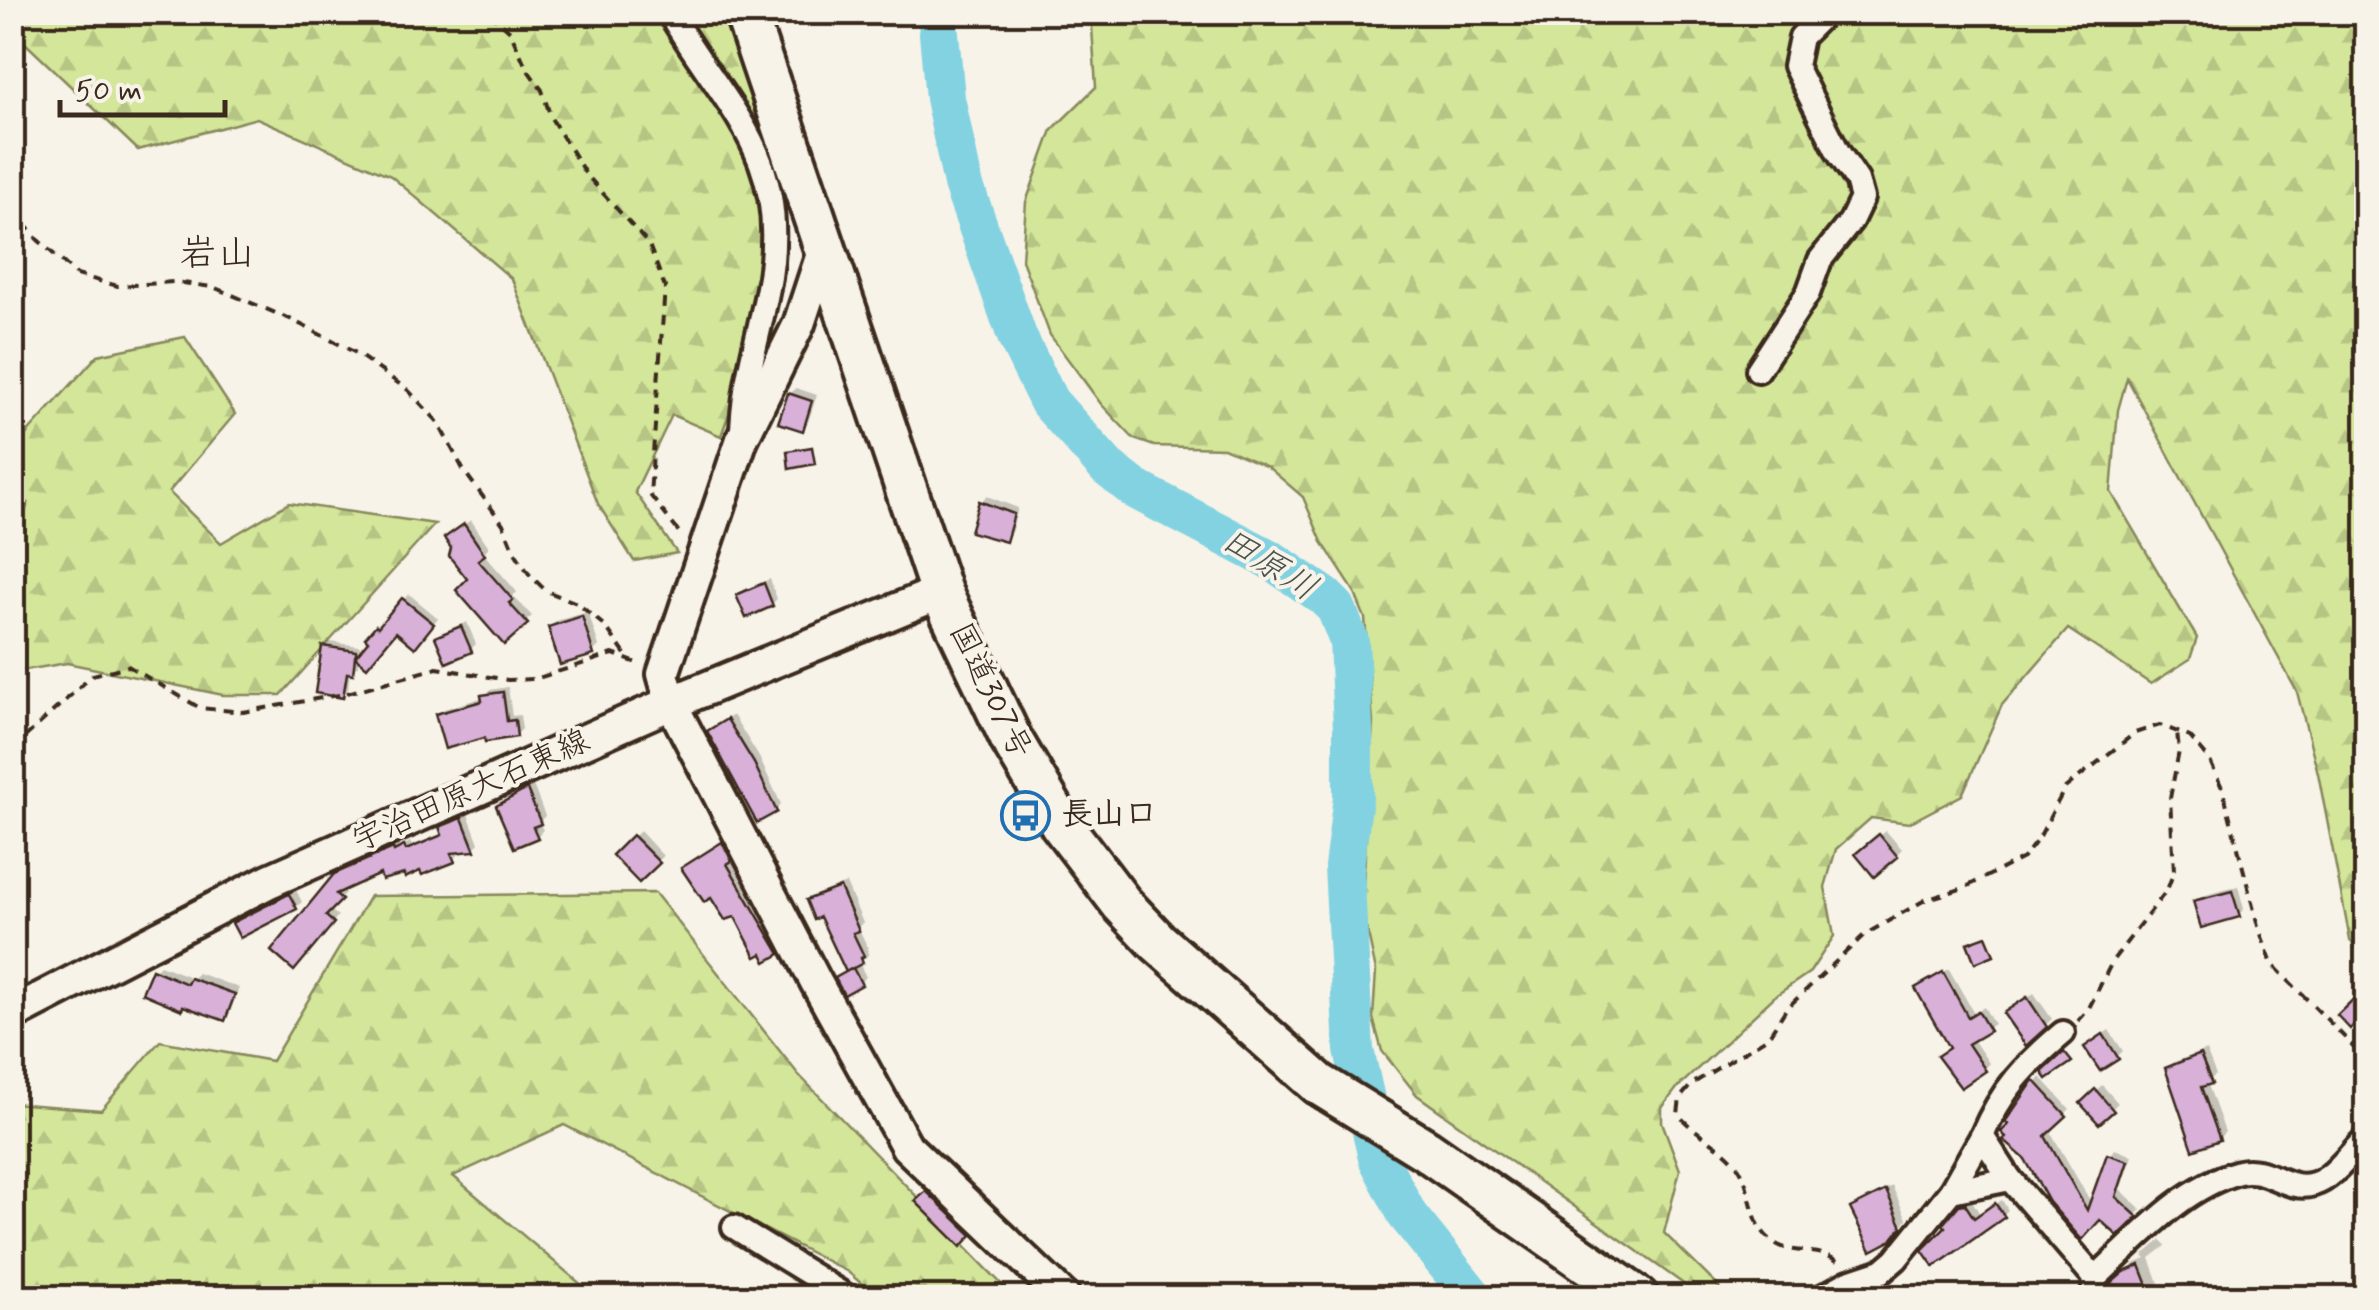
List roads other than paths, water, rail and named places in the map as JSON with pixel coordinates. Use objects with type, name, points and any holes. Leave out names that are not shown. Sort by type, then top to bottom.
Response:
[{"type":"highway","name":"国道307号","points":[[745,12],[942,592],[1011,739],[1062,824],[1122,904],[1171,955],[1319,1084],[1426,1150],[1638,1298]]},
{"type":"main road","name":"宇治田原大石東線","points":[[12,1014],[269,880],[667,688],[942,592]]},
{"type":"street","points":[[670,12],[744,123],[762,162],[774,223],[762,320],[742,400],[742,439]]},
{"type":"street","points":[[1758,370],[1808,293],[1820,260],[1851,221],[1862,198],[1858,180],[1838,152],[1794,66],[1801,37],[1826,12]]},
{"type":"street","points":[[824,248],[800,324],[742,439],[700,560],[667,688],[824,997],[907,1147],[1065,1298]]},
{"type":"street","points":[[1820,1298],[1849,1282],[1882,1271],[1896,1259],[1950,1191],[2004,1091],[2064,1033]]},
{"type":"street","points":[[1982,1136],[2094,1288],[2178,1202],[2197,1190],[2254,1169],[2291,1185],[2312,1185],[2326,1178],[2366,1138]]},
{"type":"street","points":[[1950,1191],[2010,1179]]},
{"type":"street","points":[[734,1227],[850,1298]]},
{"type":"waterway","name":"田原川","points":[[937,12],[945,98],[963,184],[1018,339],[1049,402],[1107,467],[1135,489],[1271,560],[1336,608],[1349,641],[1353,728],[1353,797],[1344,867],[1354,1050],[1378,1158],[1408,1216],[1474,1298]]},
{"type":"place","name":"長山口","points":[[1026,815]]},
{"type":"district","name":"岩山","points":[[217,254]]}]
